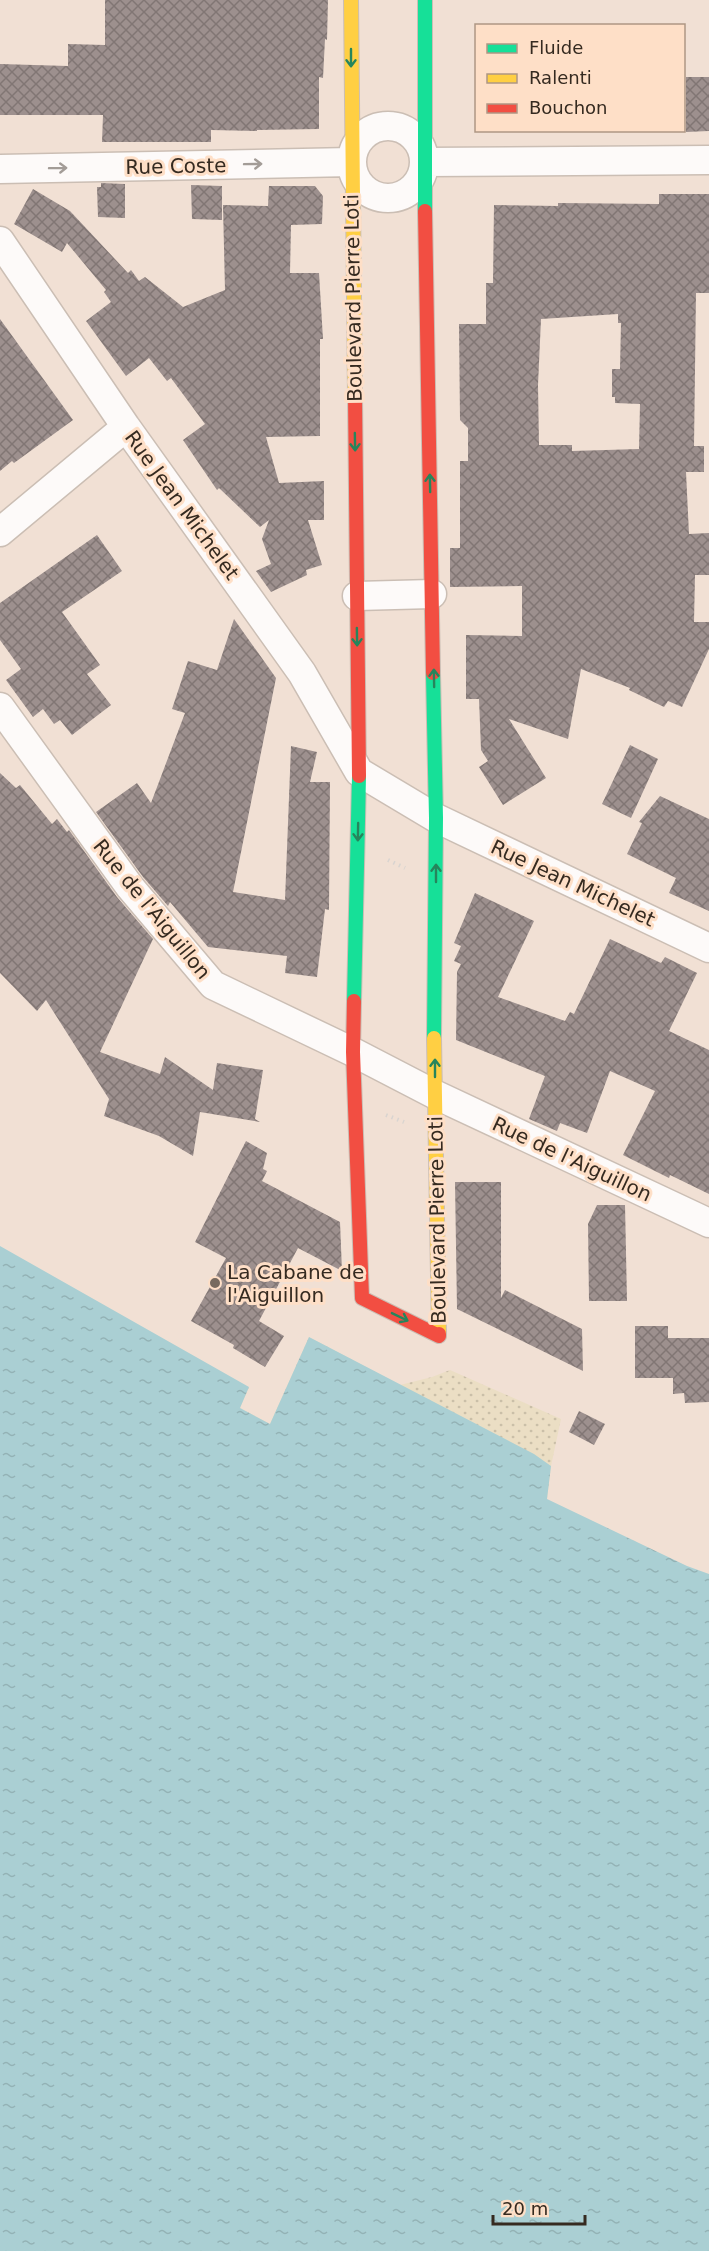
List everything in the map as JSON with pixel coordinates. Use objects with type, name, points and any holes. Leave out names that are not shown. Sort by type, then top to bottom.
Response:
[{"type":"street","name":"Boulevard Pierre Loti","points":[[351,0],[359,772],[353,1052],[362,1298],[439,1336],[434,1094],[436,818],[424,162],[425,0]]},
{"type":"street","points":[[381,126],[394,126],[406,130],[416,138],[422,150],[424,162],[423,173],[410,192],[388,199],[367,192],[353,174],[351,162],[353,150],[369,131],[381,126]]},
{"type":"street","points":[[424,162],[709,160]]},
{"type":"street","name":"Rue Coste","points":[[0,169],[351,162]]},
{"type":"street","name":"Rue Jean Michelet","points":[[0,241],[126,427],[302,673],[359,772]]},
{"type":"street","points":[[0,532],[126,427]]},
{"type":"street","points":[[357,596],[432,594]]},
{"type":"street","name":"Rue de l'Aiguillon","points":[[0,708],[130,887],[213,985],[353,1052]]},
{"type":"street","points":[[359,772],[436,818]]},
{"type":"street","name":"Rue Jean Michelet","points":[[436,818],[709,948]]},
{"type":"street","name":"Boulevard Pierre Loti","points":[[353,1052],[434,1094]]},
{"type":"street","name":"Rue de l'Aiguillon","points":[[434,1094],[709,1223]]},
{"type":"path","points":[[357,845],[436,882]]},
{"type":"path","points":[[355,1101],[435,1136]]},
{"type":"sand","points":[[309,1337],[400,1385],[450,1370],[561,1419],[547,1499],[301,1449],[244,1410],[270,1424]]},
{"type":"sand","points":[[249,1387],[240,1407],[219,1393]]},
{"type":"water","points":[[0,1246],[249,1387],[240,1408],[270,1424],[309,1337],[534,1454],[551,1466],[547,1499],[687,1566],[709,1574],[709,2251],[0,2251]]},
{"type":"building","points":[[105,0],[328,0],[323,78],[319,77],[319,129],[211,130],[211,142],[102,142],[103,115],[0,115],[0,64],[68,66],[68,44],[105,45]]},
{"type":"building","points":[[686,77],[709,77],[709,131],[686,132]]},
{"type":"building","points":[[101,183],[125,184],[125,218],[98,217],[97,187],[101,187]]},
{"type":"building","points":[[191,185],[222,186],[222,220],[192,219]]},
{"type":"building","points":[[269,186],[315,186],[323,196],[322,224],[291,225],[290,273],[319,273],[323,339],[320,339],[320,436],[266,437],[279,483],[324,481],[324,520],[308,520],[322,565],[306,570],[307,575],[271,592],[256,571],[271,564],[262,539],[269,520],[260,527],[219,488],[217,490],[183,440],[205,424],[171,378],[167,381],[149,358],[126,376],[86,321],[111,302],[104,292],[106,290],[67,243],[62,252],[14,224],[33,189],[70,211],[128,273],[131,270],[139,281],[145,277],[183,307],[225,290],[223,205],[268,206]]},
{"type":"building","points":[[659,194],[709,194],[709,293],[696,293],[694,446],[704,446],[704,472],[686,472],[689,534],[709,533],[709,575],[695,575],[694,622],[709,622],[709,649],[682,707],[668,701],[664,707],[629,690],[630,688],[581,669],[568,739],[509,719],[546,778],[503,805],[479,767],[488,761],[481,750],[479,699],[466,699],[466,635],[522,636],[522,586],[450,587],[450,548],[460,548],[460,461],[468,461],[468,428],[460,420],[459,324],[486,324],[486,283],[493,283],[494,205],[659,204]],"holes":[[[618,314],[618,323],[621,323],[620,369],[612,369],[612,397],[615,397],[615,403],[640,404],[639,449],[572,451],[572,445],[539,445],[538,385],[541,319]]]},
{"type":"building","points":[[0,319],[73,420],[0,471]]},
{"type":"building","points":[[97,535],[122,571],[62,612],[100,665],[87,674],[111,705],[72,735],[60,720],[54,724],[43,709],[33,717],[6,680],[21,669],[0,640],[0,603]]},
{"type":"building","points":[[234,619],[276,678],[233,892],[285,900],[291,746],[317,752],[310,782],[330,782],[329,910],[325,909],[317,977],[285,973],[287,956],[208,947],[170,902],[168,906],[143,877],[96,812],[137,783],[151,803],[185,713],[172,709],[188,661],[217,670]]},
{"type":"building","points":[[630,745],[658,759],[631,818],[602,804]]},
{"type":"building","points":[[0,773],[16,788],[20,785],[52,824],[57,819],[67,832],[69,830],[117,897],[153,939],[100,1052],[160,1074],[165,1057],[213,1090],[217,1063],[263,1070],[255,1119],[260,1122],[200,1112],[193,1156],[159,1136],[104,1116],[109,1099],[46,1000],[37,1011],[0,973]]},
{"type":"building","points":[[660,796],[709,819],[709,911],[669,893],[676,878],[627,854],[642,823],[639,822]]},
{"type":"building","points":[[475,893],[534,921],[498,997],[565,1021],[570,1012],[574,1014],[610,939],[661,963],[665,957],[697,973],[669,1031],[709,1050],[709,1194],[670,1175],[669,1178],[623,1155],[655,1091],[610,1071],[587,1133],[560,1123],[557,1131],[529,1119],[545,1076],[456,1040],[457,972],[461,964],[454,961],[461,946],[454,943]]},
{"type":"building","points":[[246,1141],[267,1153],[263,1169],[267,1171],[262,1181],[340,1222],[342,1271],[298,1248],[259,1321],[284,1336],[265,1367],[233,1348],[234,1345],[191,1321],[226,1258],[195,1242]]},
{"type":"building","points":[[455,1182],[501,1182],[501,1298],[505,1290],[582,1329],[583,1371],[457,1309]]},
{"type":"building","points":[[597,1205],[625,1205],[627,1301],[589,1301],[588,1224]]},
{"type":"building","points":[[635,1326],[668,1326],[668,1338],[709,1338],[709,1402],[685,1403],[684,1393],[673,1394],[673,1378],[635,1378]]},
{"type":"building","points":[[579,1411],[605,1424],[594,1445],[569,1432]]},
{"type":"traffic: fast","points":[[425,0],[425,211]]},
{"type":"traffic: fast","points":[[433,673],[436,818],[434,1038]]},
{"type":"traffic: fast","points":[[354,1001],[359,776]]},
{"type":"traffic: slow","points":[[351,0],[355,395]]},
{"type":"traffic: slow","points":[[434,1038],[439,1334]]},
{"type":"traffic: jam","points":[[425,211],[433,673]]},
{"type":"traffic: jam","points":[[355,395],[359,776]]},
{"type":"traffic: jam","points":[[354,1001],[353,1052],[362,1298],[439,1336],[439,1334]]},
{"type":"place","name":"La Cabane de l'Aiguillon","points":[[215,1283]]}]
